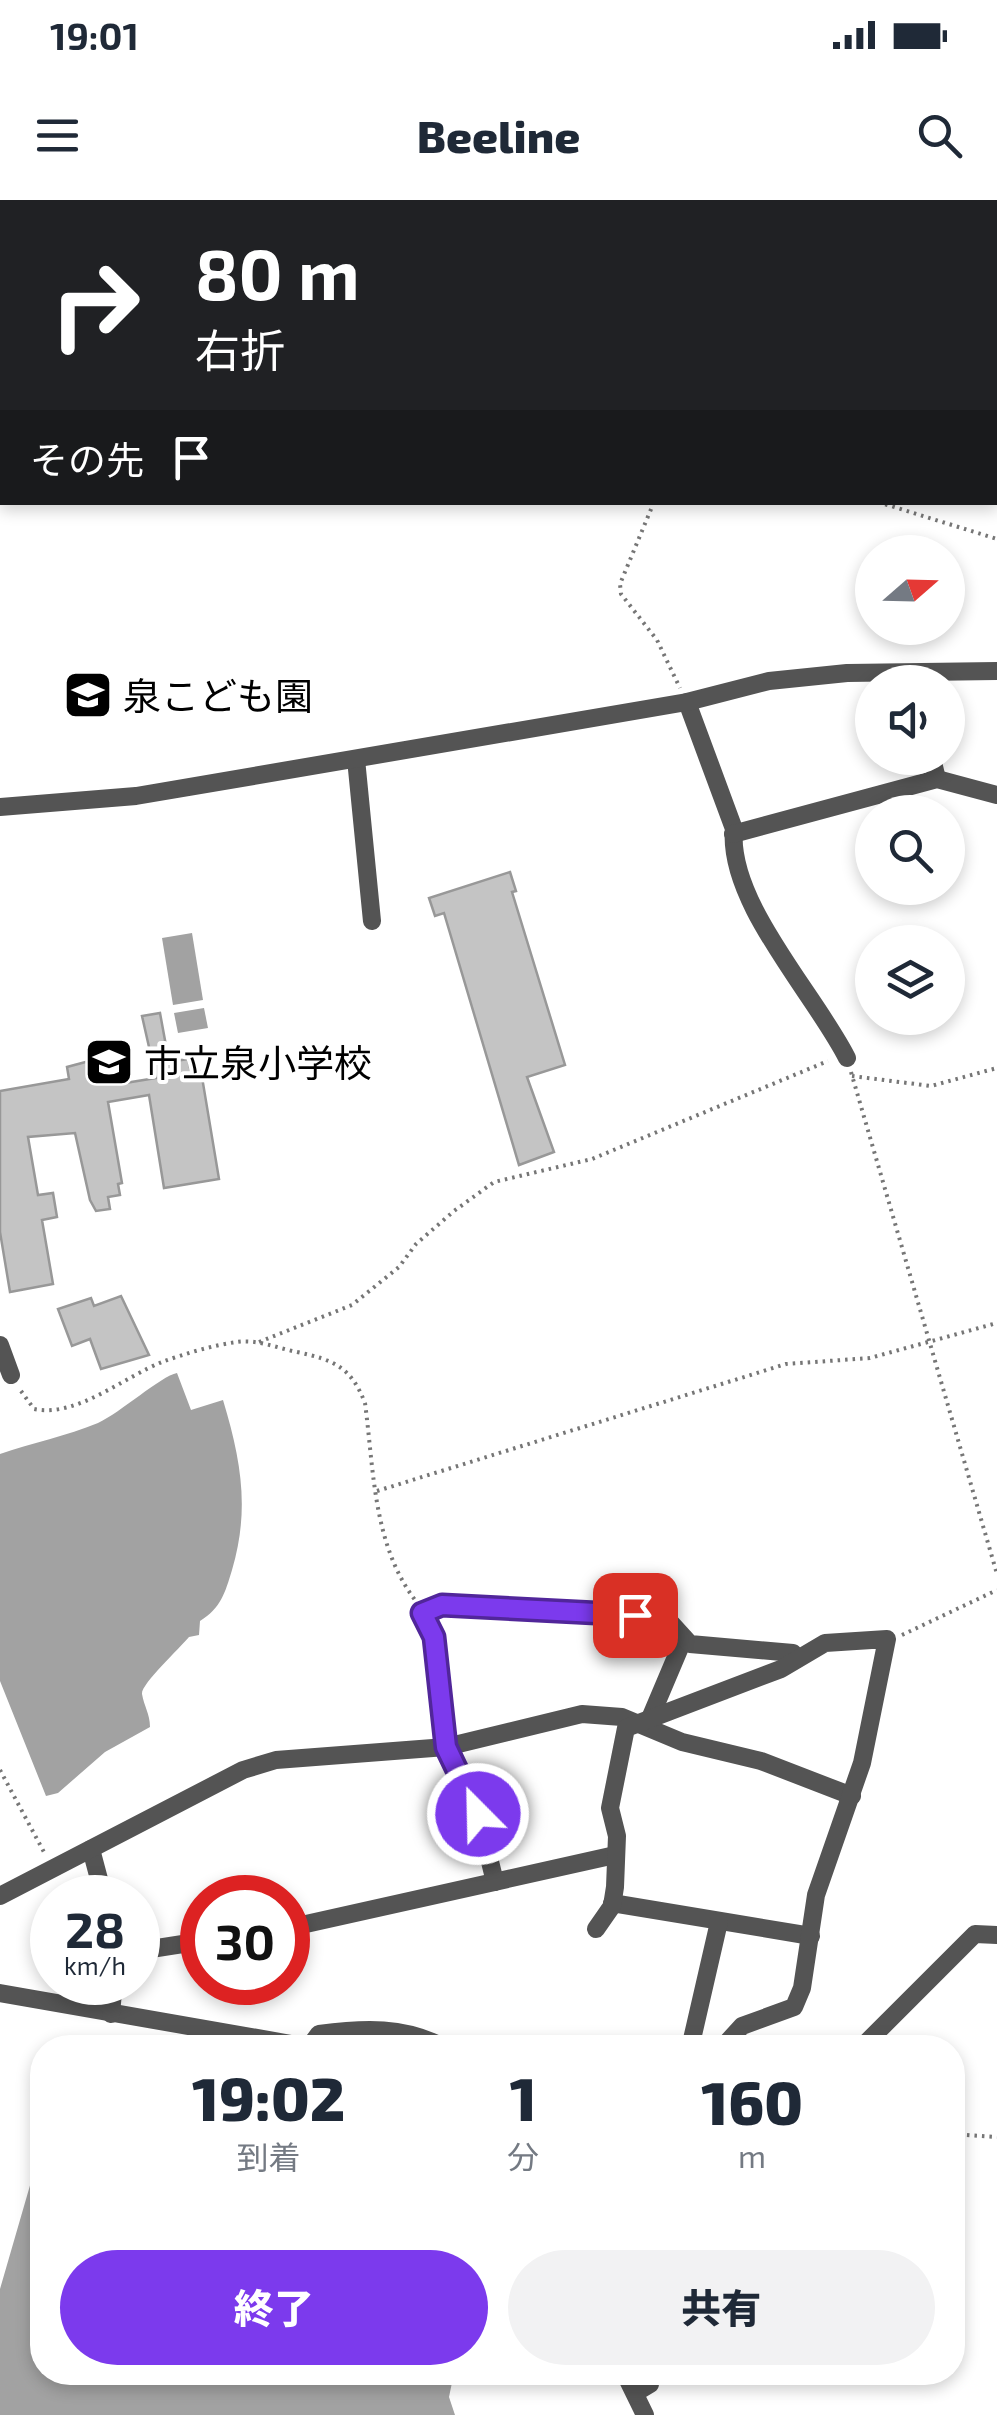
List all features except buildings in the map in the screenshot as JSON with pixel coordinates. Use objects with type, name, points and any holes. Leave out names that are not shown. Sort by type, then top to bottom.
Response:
[{"type":"street","points":[[965,674],[997,672]]},
{"type":"street","points":[[0,808],[136,796],[687,702],[769,681],[855,673]]},
{"type":"street","points":[[687,702],[733,834],[732,848],[769,938],[849,1067]]},
{"type":"street","points":[[356,759],[372,921]]},
{"type":"street","points":[[936,775],[937,780]]},
{"type":"street","points":[[733,834],[937,780],[997,795]]},
{"type":"street","points":[[0,1345],[11,1376]]},
{"type":"street","points":[[495,1882],[478,1814],[446,1747],[434,1637],[422,1613],[442,1605],[635,1615],[670,1622],[690,1644],[793,1653],[797,1659]]},
{"type":"street","points":[[642,1719],[684,1638]]},
{"type":"street","points":[[596,1929],[612,1903],[615,1856],[611,1790],[626,1728],[797,1659],[825,1643],[887,1640],[852,1796],[816,1895],[794,2007],[742,2026],[734,2035]]},
{"type":"street","points":[[0,1896],[244,1770],[276,1760],[446,1747],[582,1714],[642,1719],[682,1742],[760,1761],[852,1796]]},
{"type":"street","points":[[90,1849],[97,1875]]},
{"type":"street","points":[[310,1923],[615,1856]]},
{"type":"street","points":[[612,1903],[810,1936]]},
{"type":"street","points":[[693,2035],[719,1922]]},
{"type":"street","points":[[874,2035],[974,1934],[997,1935]]},
{"type":"street","points":[[0,1994],[239,2035]]},
{"type":"street","points":[[111,2014],[112,2005]]},
{"type":"street","points":[[318,2035],[363,2028],[421,2035]]},
{"type":"street","points":[[631,2385],[645,2415]]},
{"type":"street","points":[[635,2393],[648,2385]]},
{"type":"path","points":[[653,505],[620,584],[621,594],[657,640],[687,702]]},
{"type":"path","points":[[887,505],[997,540]]},
{"type":"path","points":[[259,1342],[352,1304],[398,1267],[416,1244],[454,1210],[494,1182],[592,1160],[824,1062],[931,1086],[997,1068]]},
{"type":"path","points":[[849,1067],[997,1574]]},
{"type":"path","points":[[377,1491],[786,1364],[870,1358],[997,1323]]},
{"type":"path","points":[[11,1376],[34,1409],[46,1412],[93,1396],[163,1362],[237,1342],[259,1342],[333,1360],[357,1382],[365,1404],[383,1542],[398,1577],[422,1613]]},
{"type":"path","points":[[887,1640],[912,1633],[997,1590]]},
{"type":"path","points":[[0,1770],[53,1869]]},
{"type":"path","points":[[965,2135],[997,2136]]},
{"type":"shaded area","points":[[192,933],[203,1000],[173,1005],[162,938]]},
{"type":"shaded area","points":[[204,1008],[208,1028],[178,1033],[174,1013]]},
{"type":"shaded area","points":[[177,1373],[191,1410],[223,1400],[229,1422],[239,1464],[242,1505],[238,1548],[229,1578],[218,1605],[200,1621],[199,1635],[189,1637],[143,1689],[150,1727],[105,1752],[58,1793],[46,1796],[0,1681],[0,1454],[98,1423]]},
{"type":"shaded area","points":[[30,2185],[30,2385],[452,2385],[449,2397],[455,2415],[0,2415],[0,2289]]},
{"type":"place","name":"泉こども園","points":[[88,695]]},
{"type":"place","name":"市立泉小学校","points":[[109,1062]]},
{"type":"route","points":[[478,1814],[446,1747],[434,1637],[422,1613],[442,1605],[635,1615]]}]
